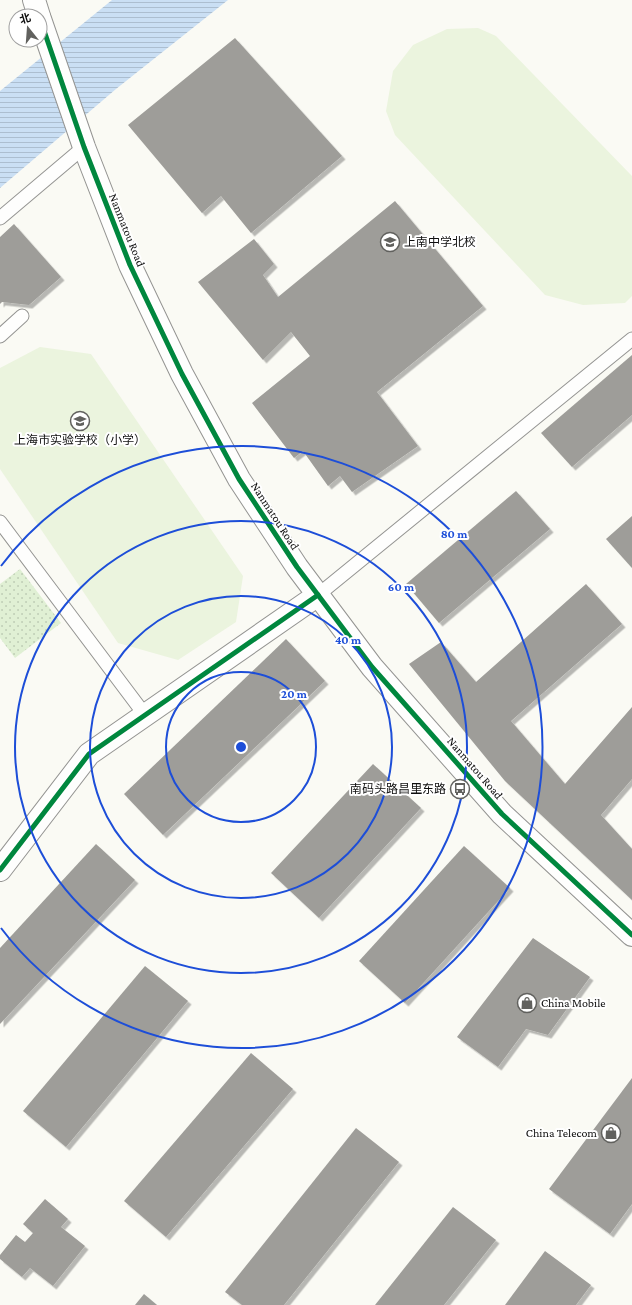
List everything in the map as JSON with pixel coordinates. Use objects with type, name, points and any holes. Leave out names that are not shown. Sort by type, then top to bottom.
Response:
[{"type":"street","name":"Nanmatou Road","points":[[48,42],[84,147],[130,265],[182,374],[239,479],[297,567],[372,667],[502,814],[632,934]]},
{"type":"street","points":[[0,870],[89,754],[318,595]]},
{"type":"lane","points":[[0,218],[84,147]]},
{"type":"lane","points":[[0,336],[22,316]]},
{"type":"lane","points":[[318,595],[632,339]]},
{"type":"lane","points":[[0,522],[144,715]]},
{"type":"green space","points":[[478,28],[496,36],[632,176],[632,296],[625,303],[583,305],[545,295],[395,135],[386,111],[393,71],[413,45],[447,29]]},
{"type":"green space","points":[[40,347],[91,354],[243,576],[236,622],[178,660],[118,643],[0,469],[0,368]]},
{"type":"green space","points":[[20,569],[61,623],[15,658],[0,638],[0,584]]},
{"type":"water","points":[[112,0],[228,0],[116,89],[0,188],[0,91]]},
{"type":"building","points":[[235,38],[342,156],[251,233],[221,196],[202,213],[128,125]]},
{"type":"building","points":[[395,201],[483,306],[377,392],[418,446],[352,492],[340,476],[328,486],[303,451],[294,458],[252,403],[310,356],[291,332],[263,360],[198,282],[254,239],[274,264],[263,275],[278,297]]},
{"type":"building","points":[[14,224],[61,277],[29,305],[2,302],[0,304],[0,237]]},
{"type":"building","points":[[632,355],[632,415],[572,467],[541,433]]},
{"type":"building","points":[[516,491],[550,529],[439,623],[406,584]]},
{"type":"building","points":[[632,516],[632,568],[606,539]]},
{"type":"building","points":[[586,584],[622,624],[511,721],[565,784],[632,707],[632,779],[601,815],[632,849],[632,900],[505,781],[409,664],[441,642],[476,682]]},
{"type":"building","points":[[286,639],[325,681],[163,835],[124,794]]},
{"type":"building","points":[[373,764],[421,808],[319,918],[271,873]]},
{"type":"building","points":[[96,844],[135,880],[0,1024],[0,948]]},
{"type":"building","points":[[464,846],[510,888],[405,1003],[359,961]]},
{"type":"building","name":"China Mobile","points":[[533,938],[590,977],[548,1035],[526,1029],[498,1067],[457,1037]]},
{"type":"building","points":[[145,966],[188,1001],[66,1147],[23,1111]]},
{"type":"building","points":[[251,1053],[293,1089],[166,1237],[124,1201]]},
{"type":"building","name":"China Telecom","points":[[632,1078],[632,1204],[610,1234],[549,1189]]},
{"type":"building","points":[[356,1128],[399,1162],[284,1305],[242,1305],[225,1292]]},
{"type":"building","points":[[45,1199],[68,1219],[61,1227],[85,1246],[53,1286],[30,1268],[22,1277],[0,1259],[0,1255],[16,1235],[25,1242],[33,1233],[23,1224]]},
{"type":"building","points":[[453,1207],[496,1240],[444,1305],[375,1305]]},
{"type":"building","points":[[545,1251],[591,1285],[576,1305],[505,1305]]},
{"type":"building","points":[[144,1294],[157,1305],[135,1305]]},
{"type":"cycle path","points":[[48,42],[84,147],[130,265],[182,374],[239,479],[297,567],[372,667],[502,814],[632,935]]},
{"type":"cycle path","points":[[0,870],[89,754],[318,595]]},
{"type":"place","name":"上南中学北校","points":[[390,242]]},
{"type":"place","name":"上海市实验学校（小学）","points":[[80,421]]},
{"type":"place","name":"南码头路昌里东路","points":[[460,789]]},
{"type":"place","name":"China Mobile","points":[[527,1003]]},
{"type":"place","name":"China Telecom","points":[[611,1133]]}]
